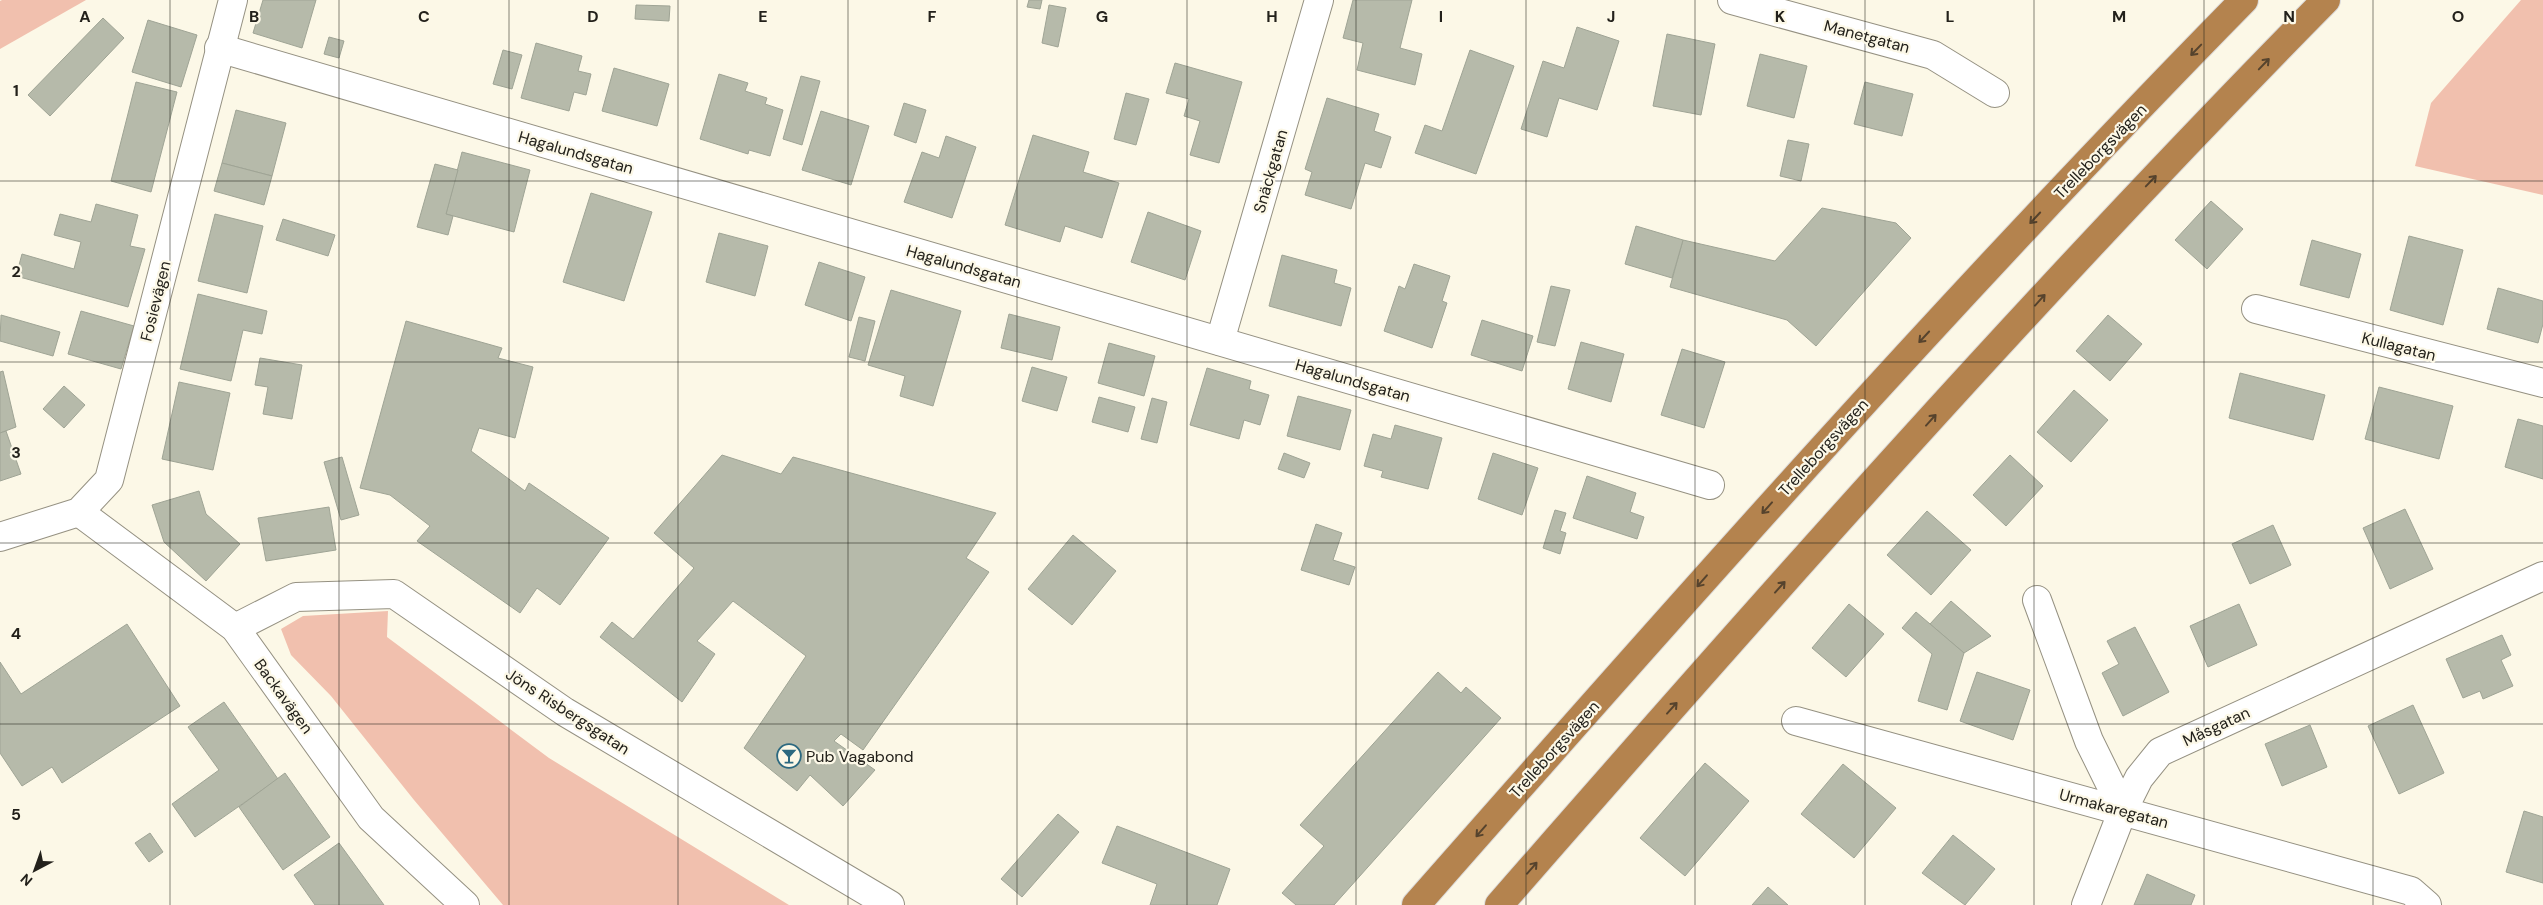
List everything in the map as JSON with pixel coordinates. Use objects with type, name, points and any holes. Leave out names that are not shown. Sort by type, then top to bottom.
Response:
[{"type":"highway","name":"Trelleborgsvägen","points":[[1416,905],[1734,544],[1907,354],[2244,0]]},
{"type":"highway","points":[[1500,905],[1898,456],[2110,224],[2326,0]]},
{"type":"street","name":"Fosievägen","points":[[0,537],[78,512],[109,480],[219,48],[233,0]]},
{"type":"street","name":"Snäckgatan","points":[[1220,341],[1319,0]]},
{"type":"street","name":"Manetgatan","points":[[1732,0],[1933,54],[1995,93]]},
{"type":"street","name":"Hagalundsgatan","points":[[219,48],[1710,485]]},
{"type":"street","name":"Kullagatan","points":[[2256,309],[2543,383]]},
{"type":"street","name":"Backavägen","points":[[78,512],[235,628],[371,818],[465,905]]},
{"type":"street","name":"Måsgatan","points":[[2086,905],[2123,810],[2139,778],[2160,752],[2543,576]]},
{"type":"street","name":"Jöns Risbergsgatan","points":[[235,628],[296,597],[394,594],[565,712],[890,905]]},
{"type":"street","points":[[2037,600],[2089,741],[2123,810]]},
{"type":"street","name":"Urmakaregatan","points":[[1796,721],[2412,891],[2427,905]]},
{"type":"shaded area","points":[[86,0],[0,49],[0,1]]},
{"type":"shaded area","points":[[2521,0],[2543,0],[2543,195],[2415,166],[2431,103]]},
{"type":"shaded area","points":[[388,611],[387,637],[549,758],[789,905],[503,905],[414,800],[331,696],[291,655],[281,629],[303,616]]},
{"type":"building","points":[[263,0],[316,0],[302,48],[253,33]]},
{"type":"building","points":[[1029,0],[1042,0],[1040,9],[1027,7]]},
{"type":"building","points":[[1353,0],[1412,0],[1400,48],[1422,54],[1415,85],[1357,70],[1363,43],[1343,38]]},
{"type":"building","points":[[636,5],[670,6],[669,21],[635,19]]},
{"type":"building","points":[[1049,5],[1066,8],[1058,47],[1042,43]]},
{"type":"building","points":[[103,18],[124,38],[50,116],[28,95]]},
{"type":"building","points":[[148,20],[197,35],[181,87],[132,72]]},
{"type":"building","points":[[1577,27],[1619,41],[1597,110],[1559,98],[1547,137],[1521,129],[1543,61],[1564,68]]},
{"type":"building","points":[[1667,34],[1715,44],[1701,115],[1653,106]]},
{"type":"building","points":[[329,37],[344,41],[339,58],[324,54]]},
{"type":"building","points":[[536,43],[582,56],[578,71],[591,74],[586,95],[574,92],[569,111],[521,98]]},
{"type":"building","points":[[503,50],[522,55],[512,89],[493,84]]},
{"type":"building","points":[[1470,50],[1514,66],[1476,174],[1415,153],[1425,125],[1442,131]]},
{"type":"building","points":[[1760,54],[1807,66],[1794,118],[1747,106]]},
{"type":"building","points":[[1175,63],[1242,82],[1219,163],[1190,155],[1200,121],[1184,116],[1189,99],[1166,93]]},
{"type":"building","points":[[614,68],[669,84],[657,126],[602,111]]},
{"type":"building","points":[[719,74],[748,83],[745,91],[767,98],[765,104],[783,110],[770,156],[749,150],[748,154],[700,139]]},
{"type":"building","points":[[801,76],[820,81],[802,145],[783,139]]},
{"type":"building","points":[[136,82],[177,92],[151,192],[111,181]]},
{"type":"building","points":[[1865,82],[1913,94],[1902,136],[1854,124]]},
{"type":"building","points":[[1126,93],[1149,99],[1136,145],[1114,139]]},
{"type":"building","points":[[1327,98],[1379,114],[1374,131],[1391,137],[1381,168],[1365,163],[1351,209],[1305,195],[1312,172],[1305,169]]},
{"type":"building","points":[[904,103],[926,110],[916,143],[894,135]]},
{"type":"building","points":[[236,110],[286,123],[272,176],[222,163]]},
{"type":"building","points":[[821,111],[869,126],[851,185],[802,170]]},
{"type":"building","points":[[1033,135],[1089,152],[1083,172],[1119,183],[1102,238],[1065,226],[1060,242],[1005,225]]},
{"type":"building","points":[[946,136],[976,147],[952,218],[904,202],[922,152],[939,158]]},
{"type":"building","points":[[1788,140],[1809,144],[1801,181],[1780,176]]},
{"type":"building","points":[[462,152],[530,170],[514,232],[446,214]]},
{"type":"building","points":[[222,163],[272,176],[264,205],[214,191]]},
{"type":"building","points":[[435,164],[458,170],[446,214],[453,216],[448,235],[417,227]]},
{"type":"building","points":[[591,193],[652,212],[624,301],[563,282]]},
{"type":"building","points":[[2211,201],[2243,229],[2207,269],[2175,240]]},
{"type":"building","points":[[96,204],[138,215],[130,246],[145,249],[128,307],[16,276],[22,254],[74,269],[81,242],[54,235],[60,214],[91,222]]},
{"type":"building","points":[[1822,208],[1896,223],[1911,238],[1816,346],[1787,320],[1670,287],[1683,240],[1775,261]]},
{"type":"building","points":[[1148,212],[1201,231],[1185,280],[1131,262]]},
{"type":"building","points":[[215,214],[263,226],[247,293],[198,281]]},
{"type":"building","points":[[283,219],[335,235],[328,256],[276,240]]},
{"type":"building","points":[[1636,226],[1683,240],[1672,278],[1625,264]]},
{"type":"building","points":[[719,233],[768,246],[755,296],[706,282]]},
{"type":"building","points":[[2409,236],[2463,250],[2443,325],[2390,310]]},
{"type":"building","points":[[2312,240],[2361,254],[2349,298],[2300,285]]},
{"type":"building","points":[[1282,255],[1337,270],[1334,283],[1351,288],[1341,326],[1269,306]]},
{"type":"building","points":[[819,262],[865,277],[851,321],[805,305]]},
{"type":"building","points":[[1414,264],[1450,276],[1442,301],[1447,303],[1432,348],[1384,331],[1399,286],[1405,289]]},
{"type":"building","points":[[1551,286],[1570,290],[1555,346],[1537,342]]},
{"type":"building","points":[[2498,288],[2543,301],[2543,324],[2538,343],[2487,329]]},
{"type":"building","points":[[891,290],[961,311],[933,406],[900,396],[905,376],[868,365]]},
{"type":"building","points":[[198,294],[267,311],[262,334],[243,330],[231,381],[180,369]]},
{"type":"building","points":[[81,311],[134,326],[121,369],[68,354]]},
{"type":"building","points":[[1009,314],[1060,327],[1052,360],[1001,348]]},
{"type":"building","points":[[1,315],[60,332],[53,356],[0,341]]},
{"type":"building","points":[[2108,315],[2142,344],[2110,381],[2076,351]]},
{"type":"building","points":[[859,317],[875,321],[865,361],[849,357]]},
{"type":"building","points":[[1482,320],[1533,336],[1522,371],[1471,355]]},
{"type":"building","points":[[406,321],[502,348],[498,358],[533,367],[515,438],[479,428],[471,451],[525,491],[529,483],[609,538],[560,605],[537,588],[520,613],[417,541],[430,526],[390,495],[360,488]]},
{"type":"building","points":[[1581,342],[1624,354],[1611,402],[1568,389]]},
{"type":"building","points":[[1109,343],[1155,356],[1144,396],[1098,383]]},
{"type":"building","points":[[1682,349],[1725,362],[1704,428],[1661,415]]},
{"type":"building","points":[[260,358],[302,365],[292,419],[263,414],[268,387],[255,385]]},
{"type":"building","points":[[1032,367],[1067,377],[1057,411],[1022,401]]},
{"type":"building","points":[[1207,368],[1251,381],[1249,389],[1269,395],[1260,425],[1244,420],[1239,439],[1190,425]]},
{"type":"building","points":[[3,371],[16,427],[0,433],[0,372]]},
{"type":"building","points":[[2240,373],[2325,395],[2313,440],[2229,418]]},
{"type":"building","points":[[179,382],[230,393],[213,470],[162,459]]},
{"type":"building","points":[[64,386],[85,405],[64,428],[43,409]]},
{"type":"building","points":[[2379,387],[2453,406],[2439,459],[2365,439]]},
{"type":"building","points":[[2074,390],[2108,420],[2071,462],[2037,432]]},
{"type":"building","points":[[1298,396],[1351,410],[1340,450],[1287,436]]},
{"type":"building","points":[[1099,397],[1135,407],[1128,432],[1092,422]]},
{"type":"building","points":[[1152,398],[1167,402],[1157,443],[1141,439]]},
{"type":"building","points":[[2518,419],[2543,426],[2543,479],[2505,467]]},
{"type":"building","points":[[1395,425],[1442,438],[1428,489],[1381,477],[1383,471],[1364,466],[1373,434],[1391,439]]},
{"type":"building","points":[[6,431],[21,474],[0,481],[0,433]]},
{"type":"building","points":[[1284,453],[1310,463],[1304,478],[1278,469]]},
{"type":"building","points":[[1493,453],[1538,468],[1522,515],[1478,499]]},
{"type":"building","points":[[722,455],[781,474],[793,457],[996,513],[966,558],[989,572],[863,750],[841,734],[834,741],[875,770],[843,806],[810,775],[797,791],[744,748],[806,656],[733,601],[697,641],[715,654],[682,702],[600,637],[612,622],[633,639],[694,568],[654,533]]},
{"type":"building","points":[[2010,455],[2043,486],[2006,526],[1973,495]]},
{"type":"building","points":[[342,457],[359,515],[341,520],[324,462]]},
{"type":"building","points":[[1587,476],[1636,493],[1630,512],[1644,517],[1637,539],[1573,518]]},
{"type":"building","points":[[199,491],[206,514],[240,544],[206,581],[164,542],[152,505]]},
{"type":"building","points":[[329,507],[336,550],[266,561],[258,518]]},
{"type":"building","points":[[2405,509],[2433,569],[2390,589],[2363,528]]},
{"type":"building","points":[[1555,510],[1566,513],[1560,531],[1566,533],[1560,554],[1543,548]]},
{"type":"building","points":[[1927,511],[1971,550],[1931,595],[1887,555]]},
{"type":"building","points":[[1316,524],[1342,533],[1333,560],[1355,567],[1349,585],[1301,570]]},
{"type":"building","points":[[2273,525],[2291,565],[2250,584],[2232,544]]},
{"type":"building","points":[[1073,535],[1116,571],[1072,625],[1028,589]]},
{"type":"building","points":[[1951,601],[1991,636],[1964,653],[1930,624]]},
{"type":"building","points":[[1849,604],[1884,634],[1846,677],[1812,648]]},
{"type":"building","points":[[2239,604],[2257,645],[2208,667],[2190,626]]},
{"type":"building","points":[[1916,612],[1964,653],[1947,710],[1918,701],[1932,654],[1902,628]]},
{"type":"building","points":[[127,624],[180,706],[62,783],[52,767],[22,786],[0,753],[0,662],[21,694]]},
{"type":"building","points":[[2135,627],[2169,692],[2123,716],[2102,673],[2119,664],[2107,641]]},
{"type":"building","points":[[2502,635],[2511,655],[2501,660],[2513,686],[2483,699],[2480,691],[2463,698],[2446,659]]},
{"type":"building","points":[[1438,672],[1461,693],[1466,687],[1501,718],[1334,905],[1296,905],[1282,893],[1324,846],[1300,825]]},
{"type":"building","points":[[1977,672],[2030,690],[2013,740],[1960,721]]},
{"type":"building","points":[[224,702],[278,779],[195,837],[172,804],[219,770],[188,727]]},
{"type":"building","points":[[2413,705],[2444,773],[2399,794],[2368,726]]},
{"type":"building","points":[[2310,725],[2327,767],[2282,786],[2265,744]]},
{"type":"building","points":[[1705,763],[1749,801],[1685,876],[1640,838]]},
{"type":"building","points":[[1843,764],[1896,808],[1854,858],[1801,814]]},
{"type":"building","points":[[285,773],[330,837],[283,870],[239,807]]},
{"type":"building","points":[[2524,811],[2543,817],[2543,883],[2506,872]]},
{"type":"building","points":[[1058,814],[1079,832],[1022,897],[1001,879]]},
{"type":"building","points":[[1117,826],[1230,869],[1217,905],[1150,905],[1157,884],[1102,863]]},
{"type":"building","points":[[150,833],[163,852],[149,862],[135,843]]},
{"type":"building","points":[[1953,835],[1995,869],[1965,905],[1922,873]]},
{"type":"building","points":[[339,843],[384,905],[315,905],[294,875]]},
{"type":"building","points":[[2147,874],[2195,895],[2191,905],[2134,905]]},
{"type":"building","points":[[1768,887],[1788,905],[1752,905]]},
{"type":"place","name":"Pub Vagabond","points":[[789,756]]}]
